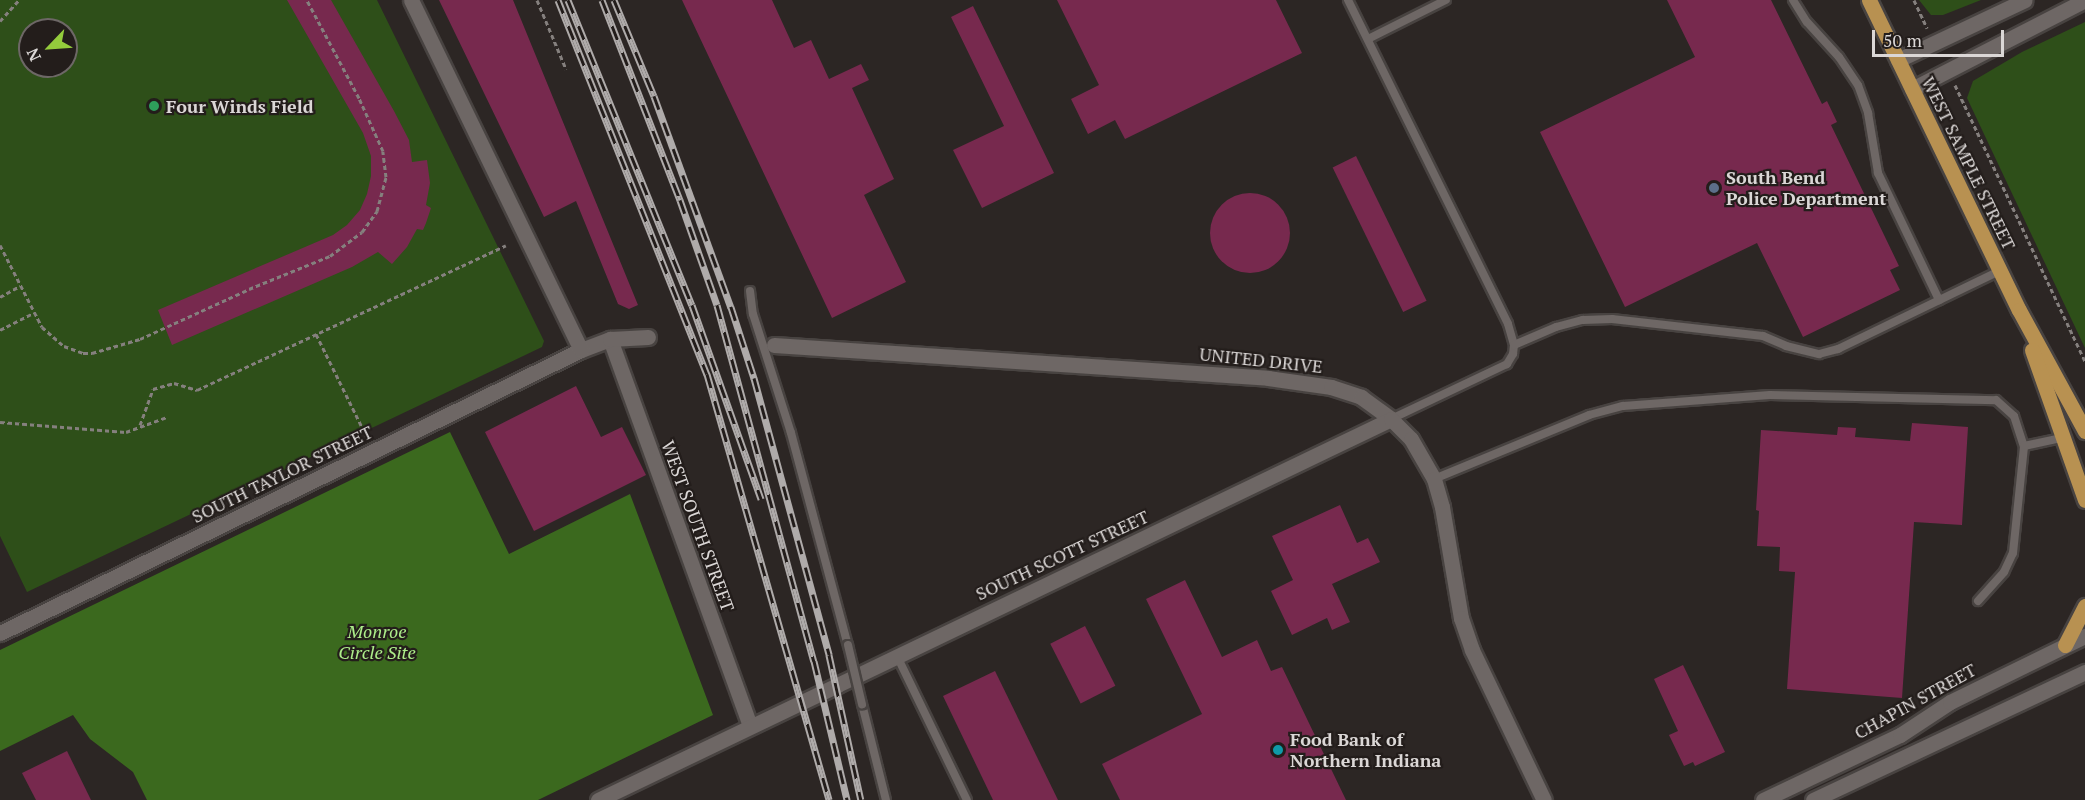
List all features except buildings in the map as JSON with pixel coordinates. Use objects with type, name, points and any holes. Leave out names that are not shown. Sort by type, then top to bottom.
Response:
[{"type":"main road","name":"WEST SAMPLE STREET","points":[[1869,0],[2019,310],[2085,431]]},
{"type":"main road","name":"WEST SAMPLE STREET","points":[[2019,310],[2085,500]]},
{"type":"main road","points":[[2065,645],[2085,606]]},
{"type":"street","points":[[411,0],[581,350],[610,339],[648,337]]},
{"type":"street","points":[[1898,60],[2025,0]]},
{"type":"street","points":[[1912,89],[2085,0]]},
{"type":"street","name":"WEST SOUTH STREET","points":[[610,339],[750,725]]},
{"type":"street","name":"UNITED DRIVE","points":[[774,345],[1268,378],[1331,387],[1361,397],[1391,419],[1411,439],[1434,479],[1442,507],[1461,618],[1472,650],[1544,800]]},
{"type":"street","name":"SOUTH TAYLOR STREET","points":[[0,633],[581,350]]},
{"type":"street","name":"SOUTH SCOTT STREET","points":[[598,800],[1391,419]]},
{"type":"street","name":"CHAPIN STREET","points":[[1763,800],[1900,735],[1950,702],[2085,636]]},
{"type":"street","points":[[1813,800],[2083,675]]},
{"type":"lane","points":[[1348,0],[1508,324],[1514,345],[1513,354],[1500,368],[1391,419]]},
{"type":"lane","points":[[1368,39],[1446,0]]},
{"type":"lane","points":[[1793,0],[1807,22],[1839,57],[1858,85],[1868,112],[1878,173],[1939,300]]},
{"type":"lane","points":[[1514,345],[1556,327],[1583,320],[1612,319],[1763,336],[1786,346],[1819,354],[1838,349],[2000,271]]},
{"type":"lane","points":[[750,291],[753,314],[791,433],[848,645],[886,800]]},
{"type":"lane","points":[[1434,479],[1589,415],[1623,406],[1770,395],[1996,400],[2013,416],[2024,446],[2013,552],[2004,572],[1978,601]]},
{"type":"lane","points":[[2024,446],[2063,438]]},
{"type":"lane","points":[[896,655],[967,800]]},
{"type":"path","points":[[0,21],[20,0]]},
{"type":"path","points":[[0,246],[42,327],[64,346],[83,353],[92,353],[140,339],[249,289],[330,256],[362,232],[377,211],[386,177],[383,151],[359,98],[308,0]]},
{"type":"path","points":[[537,0],[566,69]]},
{"type":"path","points":[[1914,0],[1923,19]]},
{"type":"path","points":[[1959,93],[2085,362]]},
{"type":"path","points":[[140,425],[153,389],[174,384],[197,390],[506,245]]},
{"type":"path","points":[[0,297],[20,286]]},
{"type":"path","points":[[0,330],[34,313]]},
{"type":"path","points":[[315,334],[366,435]]},
{"type":"path","points":[[0,422],[126,432],[167,417]]},
{"type":"green space","points":[[0,0],[377,0],[544,341],[542,347],[27,592],[0,536]]},
{"type":"green space","points":[[1919,0],[1981,0],[1943,15],[1931,15]]},
{"type":"green space","points":[[2085,22],[2085,348],[1967,98],[1973,81],[2022,52]]},
{"type":"green space","name":"Monroe Circle Site","points":[[450,432],[509,554],[630,494],[713,715],[538,800],[147,800],[133,772],[90,739],[73,715],[0,751],[0,650]]},
{"type":"railway","points":[[558,0],[707,374],[829,800]]},
{"type":"railway","points":[[568,0],[692,305],[761,499]]},
{"type":"railway","points":[[602,0],[680,200],[717,305],[814,661],[847,800]]},
{"type":"railway","points":[[614,0],[654,96],[731,307],[754,378],[829,655],[861,800]]},
{"type":"place","name":"Four Winds Field","points":[[154,106]]},
{"type":"place","name":"South Bend Police Department","points":[[1714,188]]},
{"type":"place","name":"Food Bank of Northern Indiana","points":[[1278,750]]}]
